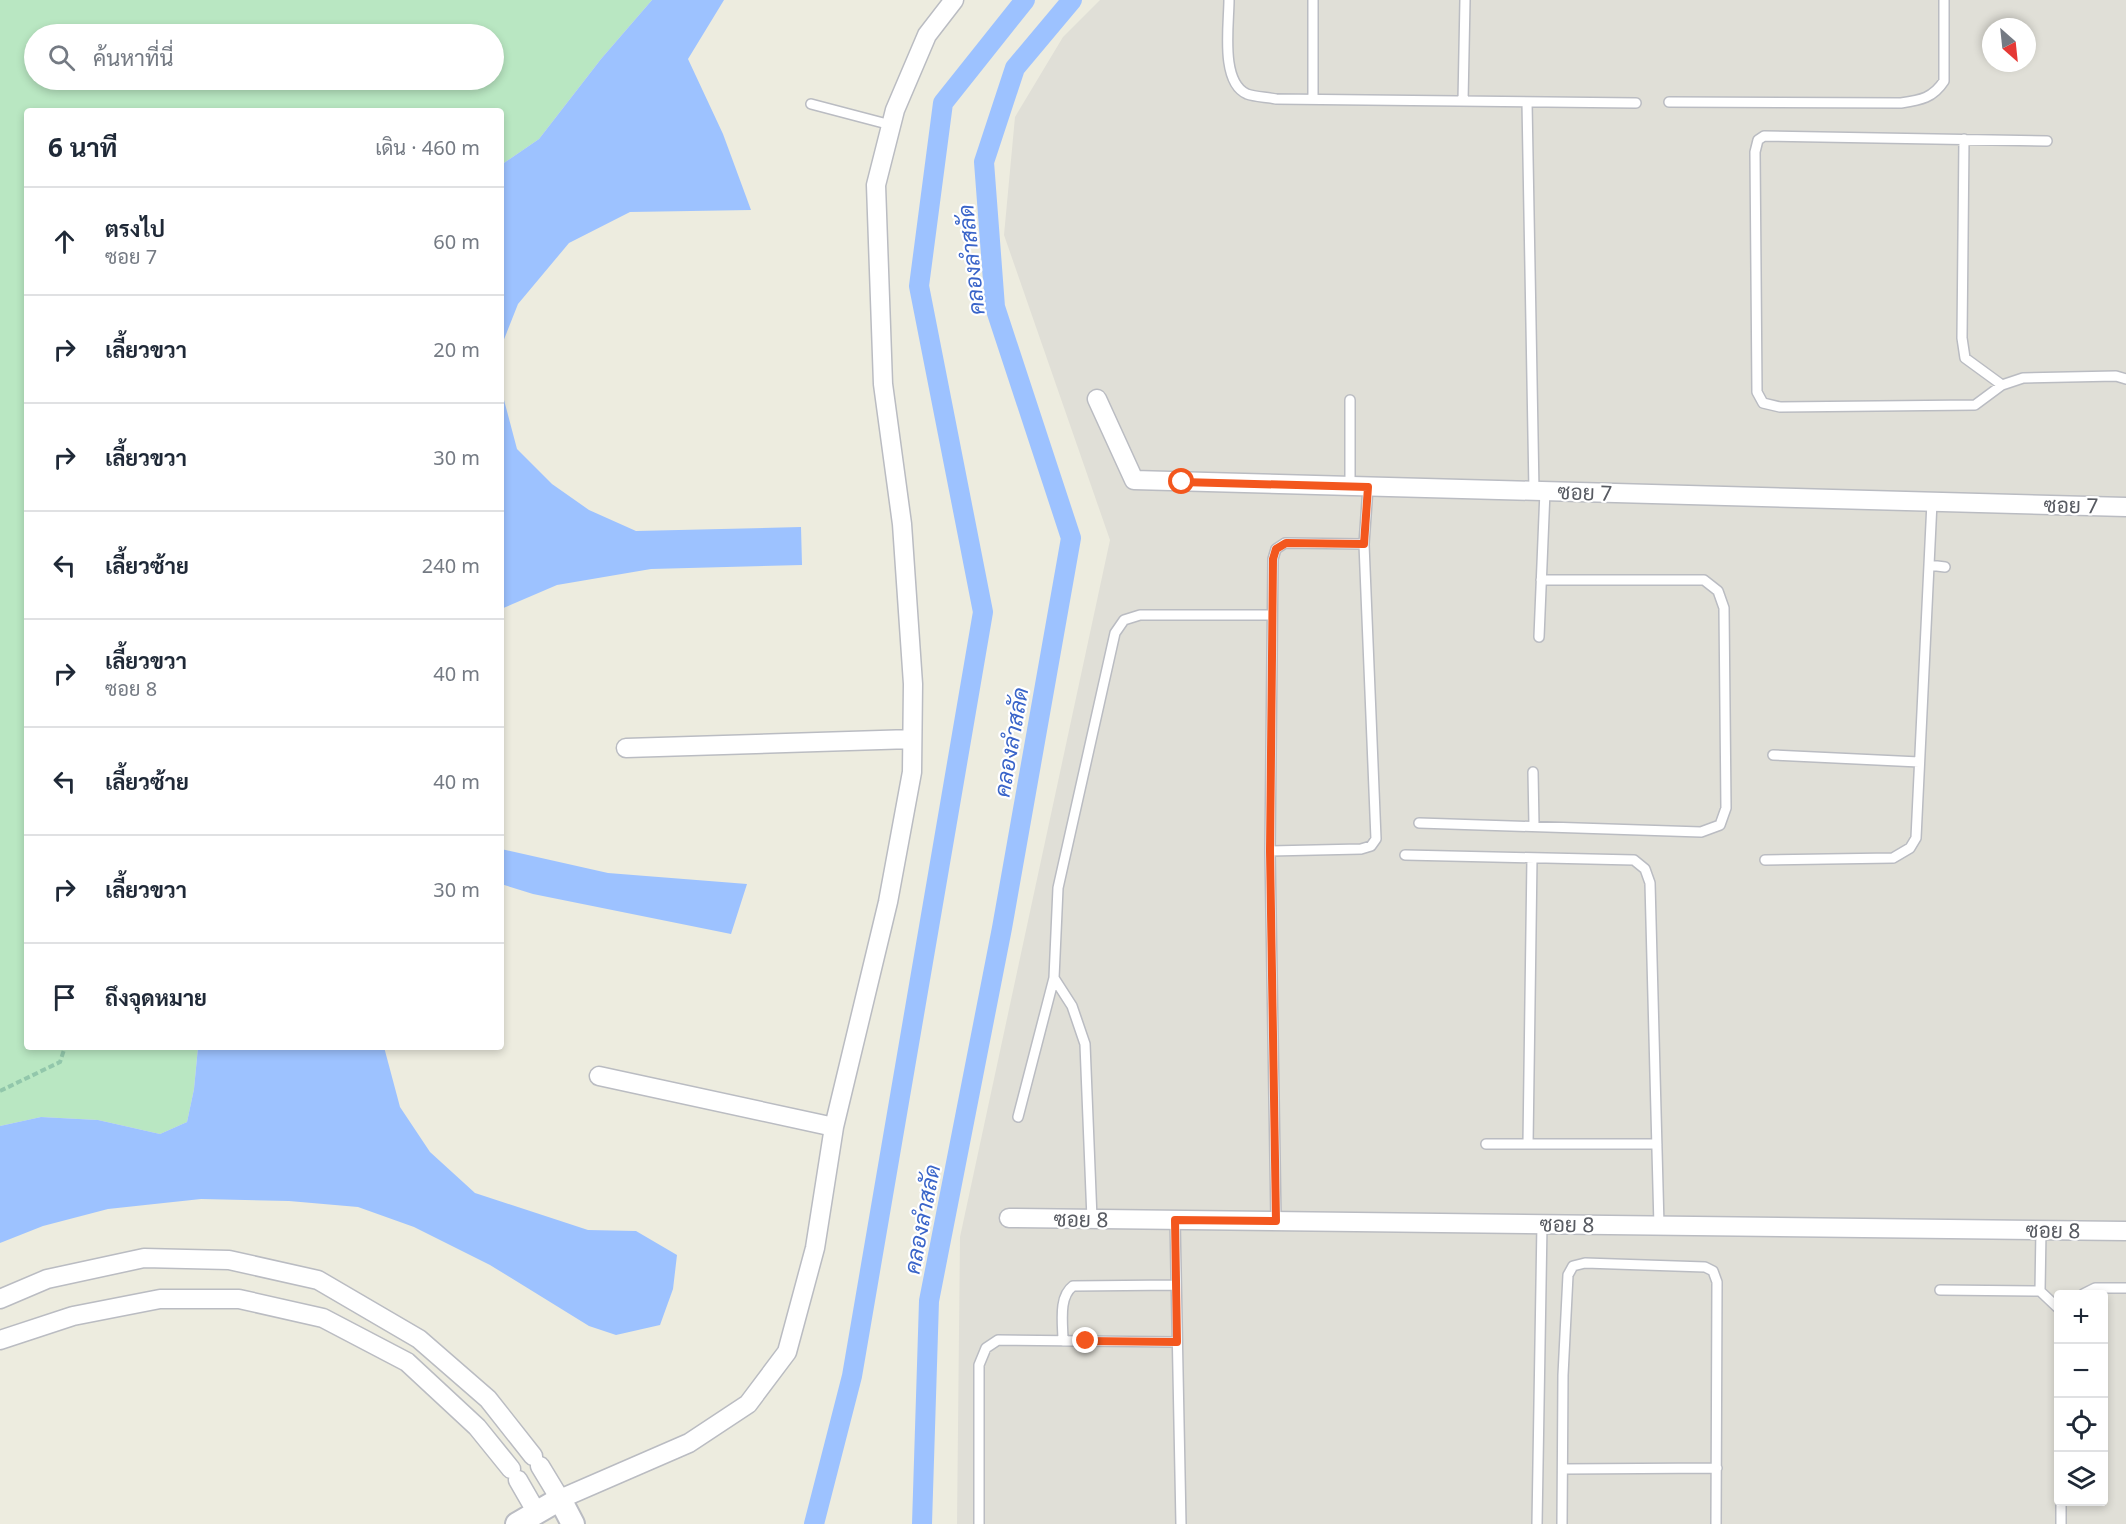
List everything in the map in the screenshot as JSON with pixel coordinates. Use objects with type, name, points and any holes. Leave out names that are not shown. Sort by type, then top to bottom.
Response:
[{"type":"street","points":[[0,1340],[73,1316],[160,1299],[239,1299],[323,1318],[407,1362],[477,1427],[515,1475],[533,1520],[560,1499],[689,1443],[748,1404],[787,1352],[815,1248],[834,1127],[888,902],[912,772],[913,684],[902,524],[883,384],[877,280],[876,185],[895,110],[927,34],[954,0]]},
{"type":"street","name":"ซอย 7","points":[[1097,399],[1134,480],[2126,507]]},
{"type":"street","points":[[626,748],[912,739]]},
{"type":"street","points":[[599,1076],[834,1127]]},
{"type":"street","name":"ซอย 8","points":[[1009,1218],[2126,1231]]},
{"type":"street","points":[[0,1299],[47,1279],[144,1258],[229,1260],[318,1280],[419,1339],[488,1399],[536,1461],[573,1524]]},
{"type":"lane","points":[[1229,0],[1228,69],[1246,94],[1276,99],[1636,103]]},
{"type":"lane","points":[[1313,0],[1313,99]]},
{"type":"lane","points":[[1463,101],[1465,0]]},
{"type":"lane","points":[[1669,102],[1901,103],[1924,100],[1937,92],[1944,81],[1944,0]]},
{"type":"lane","points":[[1527,102],[1540,491],[1539,637]]},
{"type":"lane","points":[[811,104],[891,125]]},
{"type":"lane","points":[[2047,141],[1764,136],[1758,140],[1755,152],[1757,392],[1763,403],[1780,407],[1975,405],[2002,385],[2023,378],[2116,376],[2126,379]]},
{"type":"lane","points":[[1964,139],[1962,338],[1965,358],[2002,385]]},
{"type":"lane","points":[[1270,851],[1361,849],[1371,846],[1376,839],[1364,544],[1350,400]]},
{"type":"lane","points":[[1765,860],[1893,858],[1910,848],[1916,838],[1932,502]]},
{"type":"lane","points":[[1276,1221],[1270,851],[1273,559],[1276,549],[1286,543],[1364,544]]},
{"type":"lane","points":[[1929,565],[1945,567]]},
{"type":"lane","points":[[1419,823],[1701,832],[1720,825],[1726,808],[1724,608],[1718,591],[1704,580],[1541,580]]},
{"type":"lane","points":[[1018,1117],[1054,978],[1058,888],[1115,633],[1124,620],[1140,615],[1272,615]]},
{"type":"lane","points":[[1773,755],[1919,762]]},
{"type":"lane","points":[[1533,772],[1534,825]]},
{"type":"lane","points":[[1404,855],[1634,860],[1645,869],[1650,883],[1659,1226]]},
{"type":"lane","points":[[1528,1144],[1532,858]]},
{"type":"lane","points":[[1054,978],[1072,1006],[1085,1044],[1092,1219]]},
{"type":"lane","points":[[1486,1144],[1657,1144]]},
{"type":"lane","points":[[1175,1220],[1181,1524]]},
{"type":"lane","points":[[1537,1524],[1542,1224]]},
{"type":"lane","points":[[2040,1291],[2041,1230]]},
{"type":"lane","points":[[1562,1524],[1568,1275],[1573,1266],[1585,1263],[1705,1266],[1713,1270],[1717,1282],[1716,1524]]},
{"type":"lane","points":[[1063,1341],[1064,1299],[1067,1290],[1073,1286],[1176,1285]]},
{"type":"lane","points":[[2091,1290],[2126,1288]]},
{"type":"lane","points":[[1940,1290],[2040,1291],[2054,1304]]},
{"type":"lane","points":[[979,1524],[979,1365],[986,1348],[998,1341],[1177,1342]]},
{"type":"lane","points":[[1563,1469],[1717,1468]]},
{"type":"lane","points":[[2061,1506],[2061,1524]]},
{"type":"path","points":[[0,1091],[60,1062],[64,1050]]},
{"type":"shaded area","points":[[1100,0],[2126,0],[2126,1524],[957,1524],[960,1237],[1110,540],[1004,235],[1015,117],[1063,37]]},
{"type":"green space","points":[[0,0],[652,0],[601,59],[539,139],[504,163],[504,108],[24,108],[24,1050],[198,1050],[194,1089],[187,1122],[160,1134],[98,1120],[41,1117],[0,1126]]},
{"type":"water","points":[[652,0],[724,0],[688,59],[723,134],[751,210],[630,212],[569,243],[518,304],[504,339],[504,163],[539,139],[601,59]]},
{"type":"water","points":[[504,400],[517,449],[552,484],[589,510],[636,531],[801,527],[802,565],[651,569],[557,585],[504,608]]},
{"type":"water","points":[[504,850],[608,873],[747,884],[731,934],[533,894],[504,885]]},
{"type":"water","points":[[198,1050],[385,1050],[400,1107],[430,1152],[475,1193],[588,1230],[636,1231],[677,1255],[673,1289],[660,1325],[616,1335],[589,1326],[490,1265],[414,1227],[358,1207],[289,1201],[201,1199],[108,1209],[43,1226],[0,1243],[0,1126],[41,1117],[98,1120],[160,1134],[187,1122],[194,1089]]},
{"type":"waterway","points":[[814,1524],[852,1376],[983,612],[919,286],[943,103],[1025,0]]},
{"type":"waterway","name":"คลองลำสลัด","points":[[922,1524],[929,1301],[1002,928],[1071,538],[995,307],[984,162],[1015,68],[1072,0]]},
{"type":"route","points":[[1086,1341],[1177,1342],[1175,1220],[1276,1221],[1270,851],[1273,559],[1276,549],[1286,543],[1364,544],[1368,487],[1182,482]]}]
